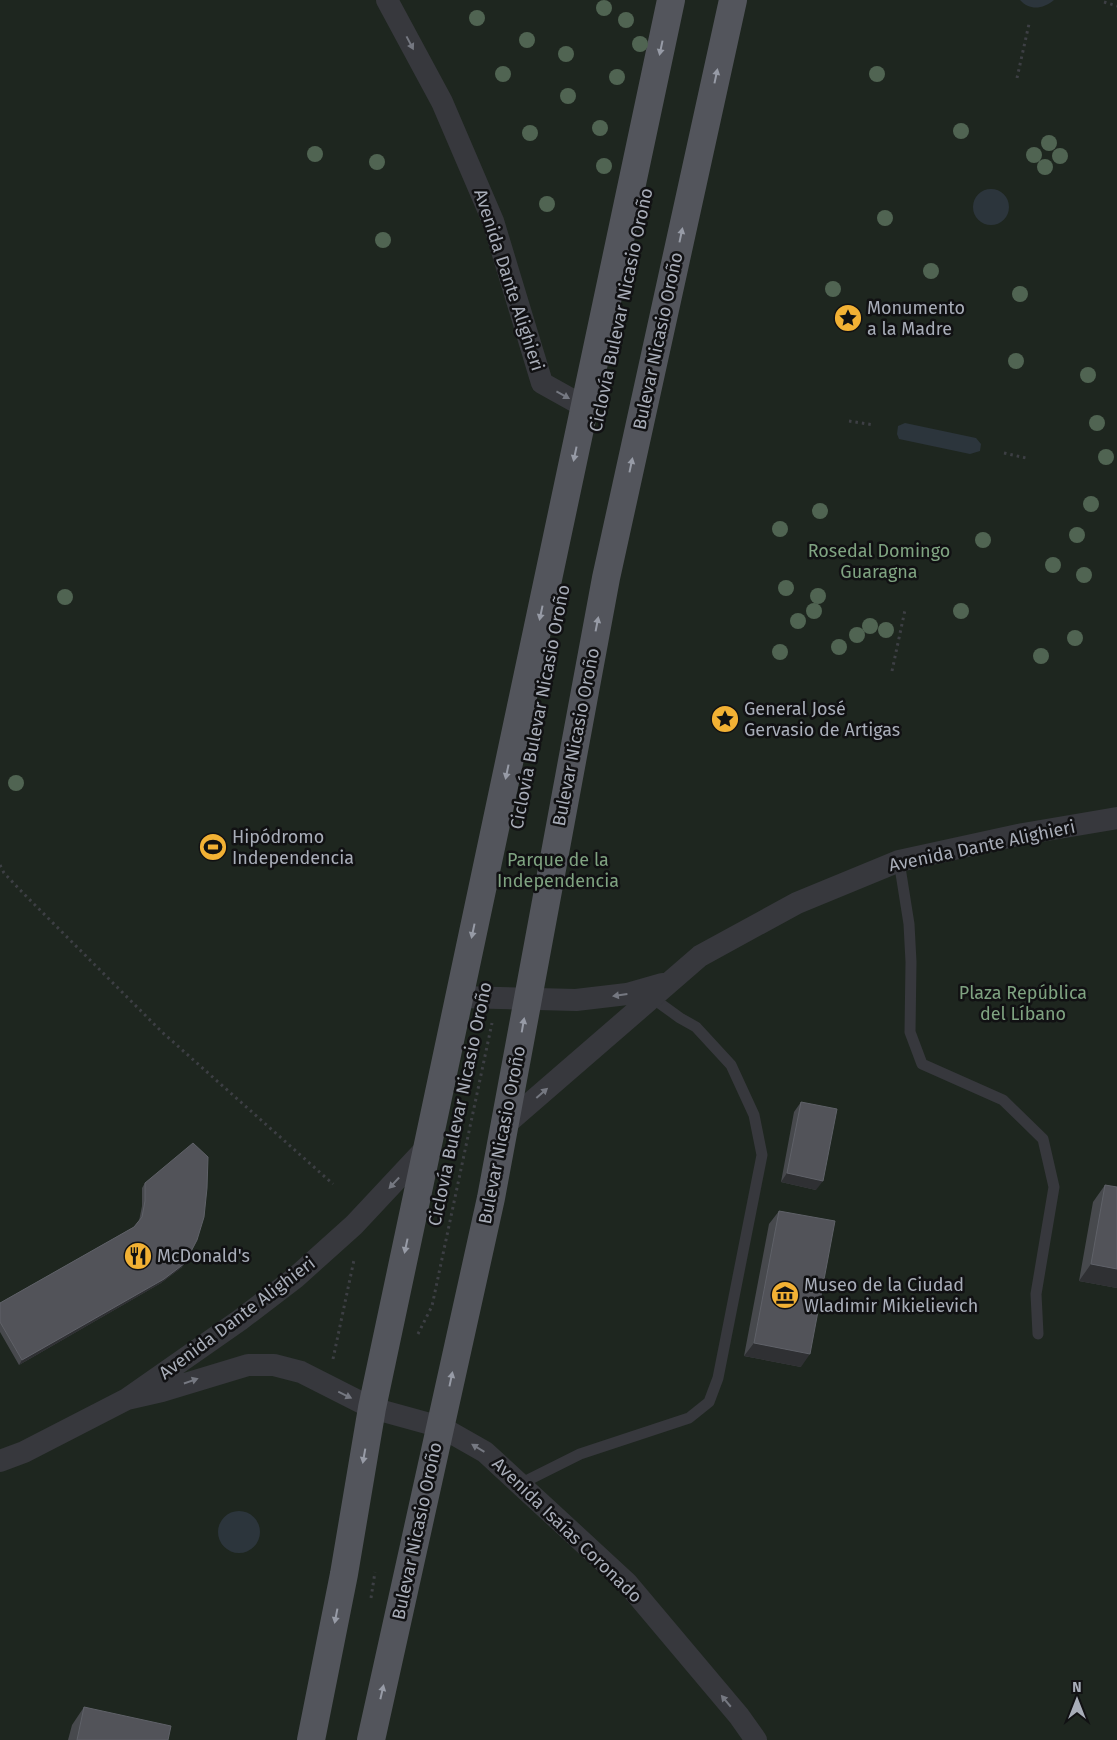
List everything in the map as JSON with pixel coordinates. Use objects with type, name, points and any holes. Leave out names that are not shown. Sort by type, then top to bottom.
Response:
[{"type":"main road","points":[[311,1740],[344,1574],[372,1408],[671,0]]},
{"type":"main road","name":"Bulevar Nicasio Oroño","points":[[371,1740],[491,1198],[606,578],[733,0]]},
{"type":"street","name":"Avenida Dante Alighieri","points":[[387,0],[442,102],[493,221],[542,383],[585,407]]},
{"type":"street","name":"Avenida Dante Alighieri","points":[[505,1125],[700,956],[797,903],[899,861],[1023,834],[1117,818]]},
{"type":"street","name":"Avenida Dante Alighieri","points":[[459,997],[576,1000],[659,990]]},
{"type":"street","name":"Avenida Dante Alighieri","points":[[0,1461],[24,1452],[127,1399],[240,1320],[295,1278],[354,1225],[427,1147]]},
{"type":"street","name":"Avenida Dante Alighieri","points":[[127,1399],[162,1391],[248,1365],[274,1365],[301,1372],[372,1408],[441,1426]]},
{"type":"street","name":"Avenida Isaías Coronado","points":[[441,1426],[485,1452],[627,1583],[739,1716],[756,1740]]},
{"type":"lane","points":[[899,861],[909,924],[911,962],[910,1032],[922,1064],[1003,1100],[1043,1139],[1054,1187],[1036,1294],[1038,1334]]},
{"type":"lane","points":[[520,1484],[580,1454],[689,1418],[709,1402],[718,1378],[762,1155],[754,1115],[731,1065],[696,1027],[680,1018],[659,990]]},
{"type":"path","points":[[1104,2],[1117,6]]},
{"type":"path","points":[[1017,78],[1029,24]]},
{"type":"path","points":[[849,421],[874,425]]},
{"type":"path","points":[[1004,453],[1026,458]]},
{"type":"path","points":[[892,671],[905,610]]},
{"type":"path","points":[[0,865],[4,873],[24,894],[162,1032],[333,1184]]},
{"type":"path","name":"Ciclovía Bulevar Nicasio Oroño","points":[[416,1339],[432,1306],[497,998]]},
{"type":"path","points":[[332,1359],[354,1259]]},
{"type":"path","points":[[371,1600],[375,1581],[375,1563]]},
{"type":"green space","name":"Parque de la Independencia","points":[[0,0],[1117,0],[1117,1740],[0,1740]]},
{"type":"shaded area","points":[[1020,0],[1054,0],[1037,8],[1028,6]]},
{"type":"shaded area","points":[[991,189],[1004,194],[1009,207],[1004,220],[991,225],[978,220],[973,207],[978,194]]},
{"type":"shaded area","points":[[905,423],[976,438],[981,444],[980,451],[970,454],[899,439],[897,434],[898,426]]},
{"type":"shaded area","points":[[243,1511],[251,1514],[257,1520],[260,1532],[257,1544],[251,1550],[235,1553],[227,1550],[221,1544],[218,1528],[221,1520],[227,1514]]},
{"type":"building","points":[[801,1102],[837,1109],[823,1181],[787,1173]]},
{"type":"building","points":[[193,1143],[208,1157],[207,1188],[204,1217],[197,1240],[185,1263],[164,1279],[22,1360],[0,1322],[0,1303],[134,1227],[142,1217],[145,1201],[145,1183]]},
{"type":"building","points":[[1105,1185],[1117,1187],[1117,1269],[1091,1264]]},
{"type":"building","name":"Museo de la Ciudad Wladimir Mikielievich","points":[[779,1211],[835,1221],[810,1354],[754,1343]]},
{"type":"building","points":[[84,1707],[171,1726],[168,1740],[77,1740]]},
{"type":"place","name":"Monumento a la Madre","points":[[848,318]]},
{"type":"place","name":"General José Gervasio de Artigas","points":[[725,719]]},
{"type":"place","name":"Hipódromo Independencia","points":[[213,847]]},
{"type":"place","name":"McDonald's","points":[[138,1256]]},
{"type":"place","name":"Museo de la Ciudad Wladimir Mikielievich","points":[[785,1295]]},
{"type":"park label","name":"Rosedal Domingo Guaragna","points":[[879,561]]},
{"type":"park label","name":"Plaza República del Líbano","points":[[1023,1003]]}]
